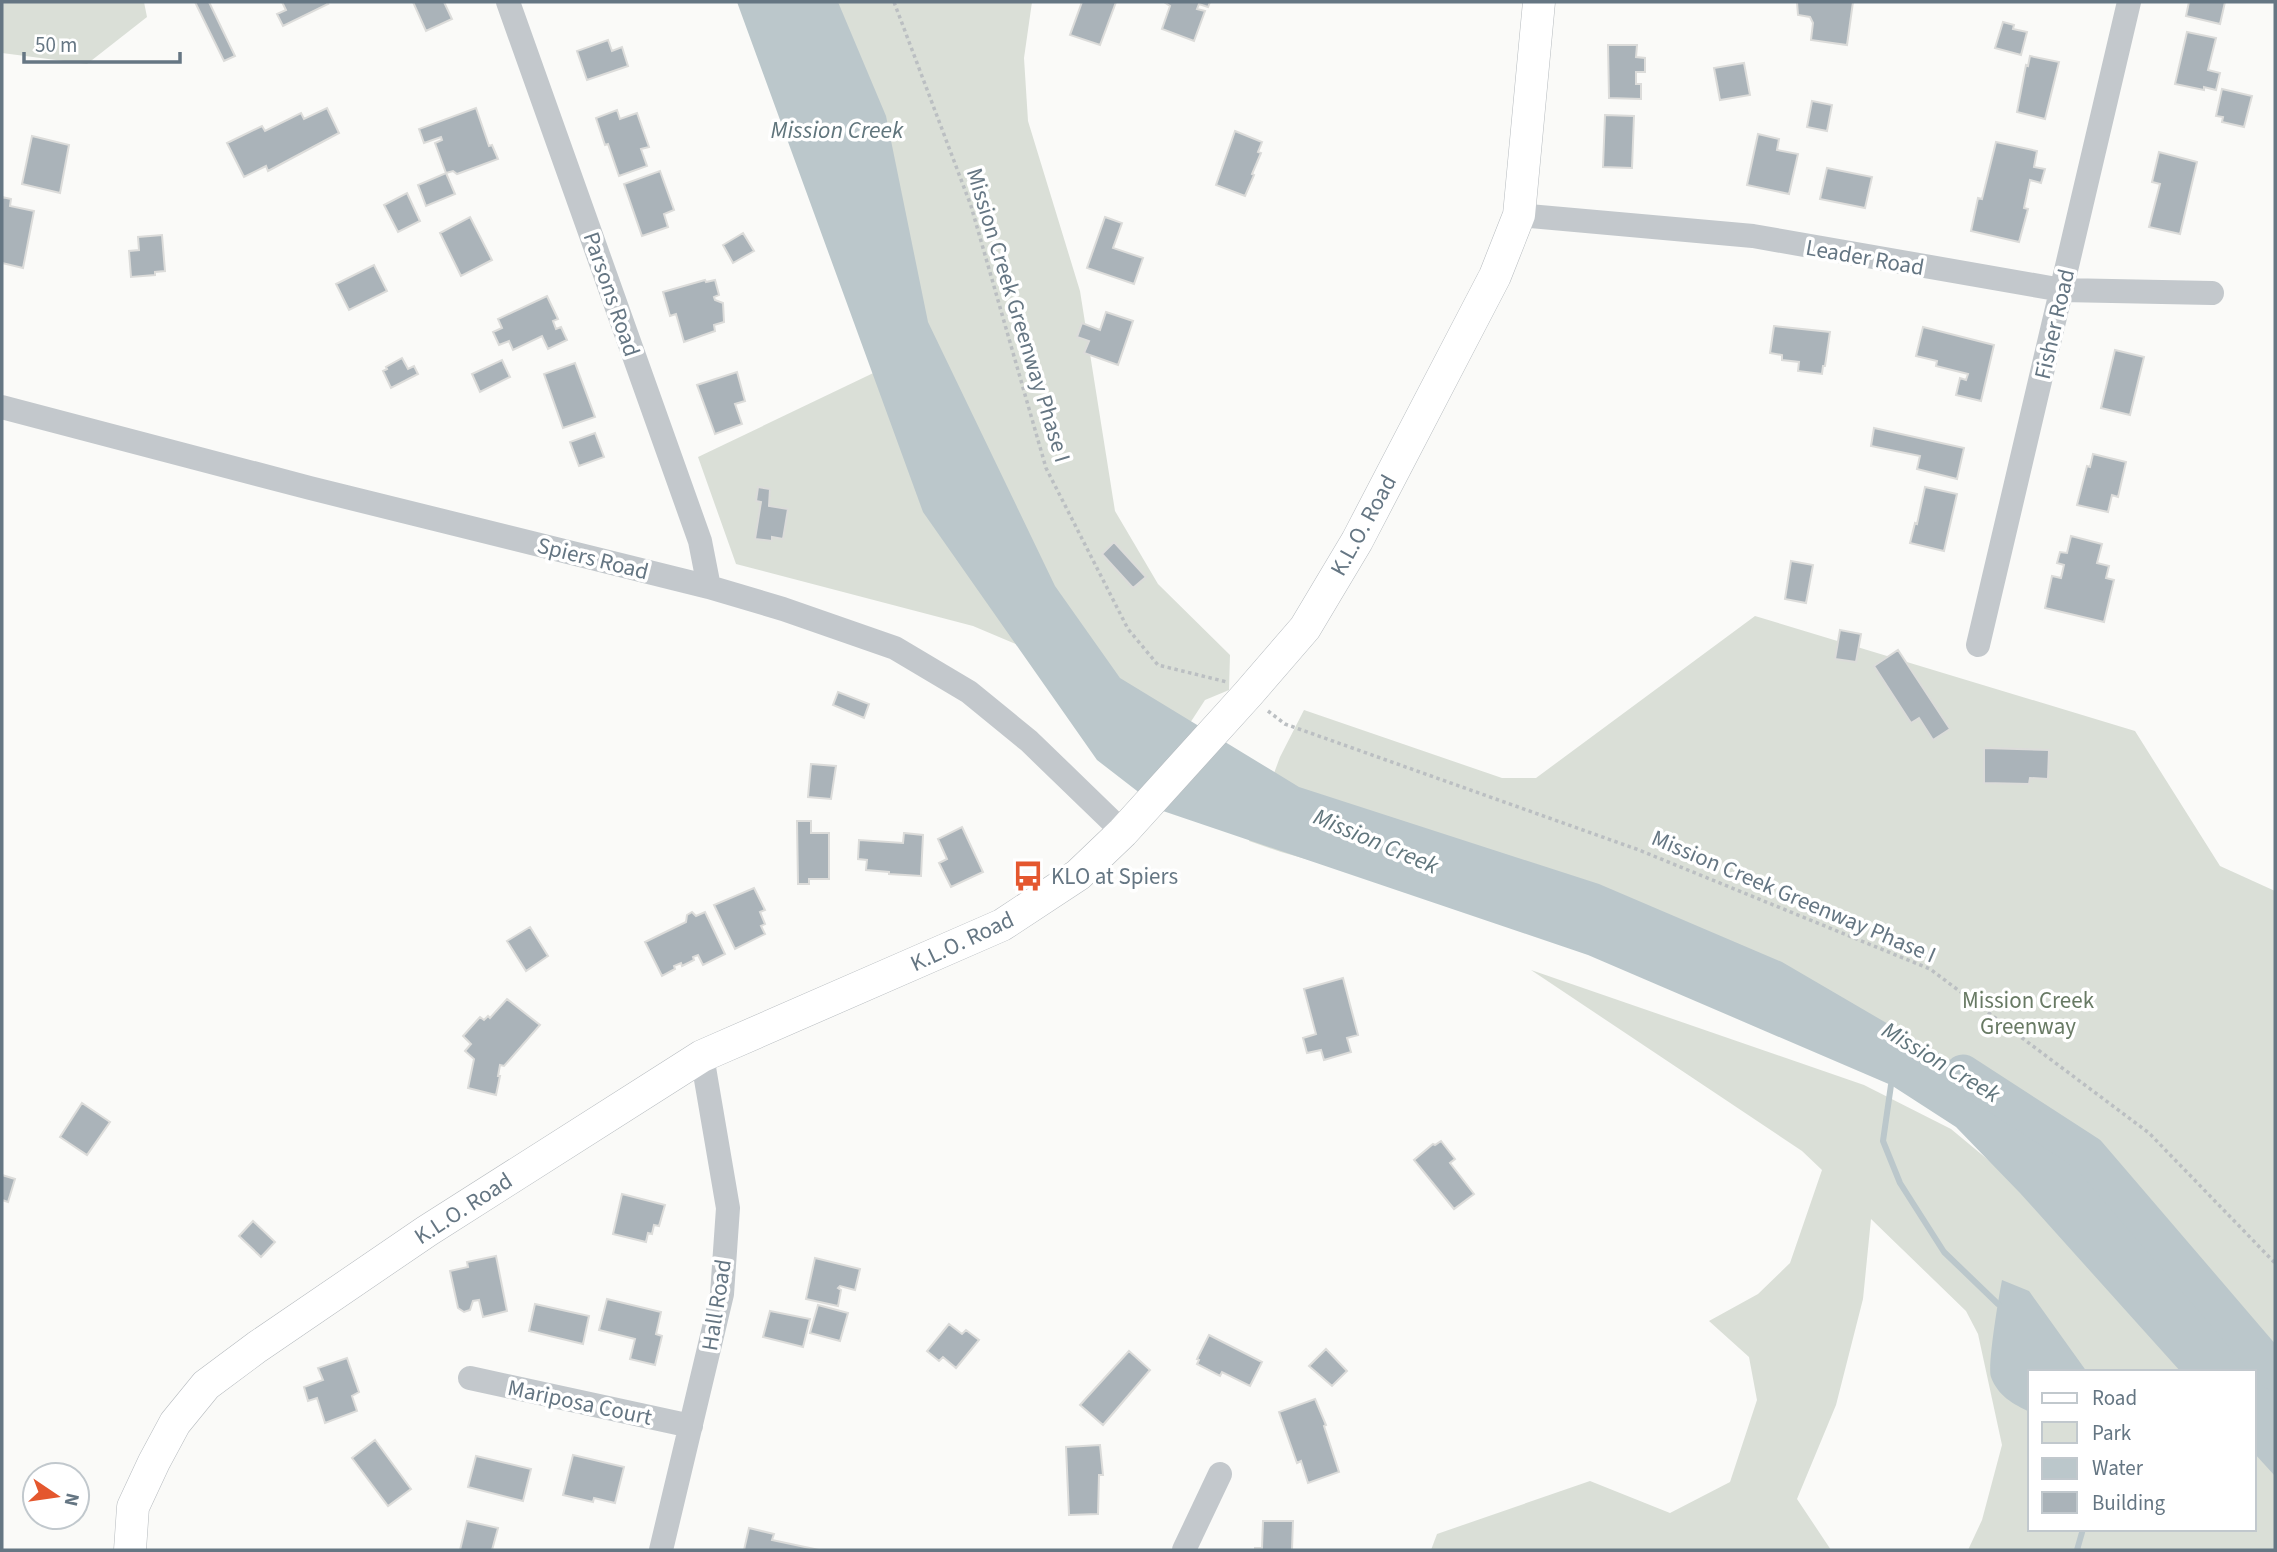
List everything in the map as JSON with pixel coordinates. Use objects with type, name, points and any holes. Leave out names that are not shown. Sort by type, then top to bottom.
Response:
[{"type":"main road","name":"K.L.O. Road","points":[[130,1550],[134,1507],[154,1462],[175,1423],[206,1385],[427,1231],[702,1056],[1002,925],[1078,875],[1123,832],[1248,695],[1305,628],[1357,541],[1494,276],[1519,215],[1539,2]]},
{"type":"street","name":"Parsons Road","points":[[508,2],[700,541],[709,587]]},
{"type":"street","name":"Fisher Road","points":[[1978,645],[2129,2]]},
{"type":"street","name":"Leader Road","points":[[1519,215],[1753,236],[2062,290],[2212,293]]},
{"type":"street","name":"Spiers Road","points":[[2,407],[310,488],[709,587],[783,609],[895,648],[969,692],[1009,724],[1123,832]]},
{"type":"street","name":"Hall Road","points":[[661,1550],[722,1294],[728,1208],[702,1056]]},
{"type":"street","name":"Mariposa Court","points":[[470,1378],[691,1426]]},
{"type":"street","points":[[1184,1550],[1220,1474]]},
{"type":"path","name":"Mission Creek Greenway Phase I","points":[[894,2],[971,206],[1046,468],[1128,629],[1158,664],[1248,695],[1285,724],[1639,850],[1930,969],[2149,1133],[2275,1263]]},
{"type":"green space","points":[[2,2],[144,2],[147,17],[87,64],[2,53]]},
{"type":"green space","points":[[763,2],[1032,2],[1024,58],[1028,121],[1080,291],[1115,511],[1158,584],[1230,655],[1229,690],[1205,700],[1164,763],[1018,645],[973,626],[736,564],[698,457],[911,355]]},
{"type":"green space","name":"Mission Creek Greenway","points":[[1755,616],[2135,731],[2220,866],[2275,891],[2275,1440],[2256,1378],[2256,1370],[2252,1370],[1883,1066],[1443,898],[1249,841],[1280,757],[1304,710],[1502,778],[1536,778]]},
{"type":"green space","points":[[1531,970],[1864,1085],[1951,1129],[2028,1193],[2196,1370],[2028,1370],[2028,1531],[2256,1531],[2256,1444],[2275,1470],[2275,1550],[1968,1550],[1982,1520],[2002,1445],[1978,1334],[1966,1311],[1871,1219],[1863,1299],[1836,1405],[1797,1499],[1831,1550],[1431,1550],[1437,1534],[1590,1481],[1670,1513],[1730,1482],[1757,1400],[1749,1357],[1709,1321],[1758,1294],[1790,1263],[1822,1170],[1802,1151]]},
{"type":"water","name":"Mission Creek","points":[[737,2],[838,2],[886,116],[928,322],[1055,586],[1120,678],[1299,787],[1599,884],[1782,962],[1979,1077],[2149,1232],[2275,1384],[2275,1476],[2256,1455],[2256,1370],[2179,1370],[2020,1193],[1956,1127],[1891,1085],[1588,955],[1163,811],[1097,760],[923,512]]},
{"type":"water","points":[[2002,1280],[2029,1291],[2086,1370],[2028,1370],[2028,1411],[2012,1402],[2002,1394],[1991,1377]]},
{"type":"building","points":[[195,2],[209,2],[235,56],[224,61]]},
{"type":"building","points":[[282,2],[328,4],[283,26],[277,14],[286,10]]},
{"type":"building","points":[[413,2],[444,2],[452,19],[426,31]]},
{"type":"building","points":[[1082,2],[1116,2],[1100,45],[1070,35]]},
{"type":"building","points":[[1164,2],[1210,2],[1208,7],[1199,4],[1197,9],[1205,11],[1194,41],[1162,29],[1170,6]]},
{"type":"building","points":[[1797,2],[1853,2],[1847,45],[1811,40],[1813,23],[1810,17],[1798,15]]},
{"type":"building","points":[[2189,2],[2225,2],[2220,24],[2186,16]]},
{"type":"building","points":[[2003,22],[2014,25],[2013,29],[2027,32],[2021,55],[1995,48]]},
{"type":"building","points":[[2187,32],[2216,38],[2208,70],[2220,73],[2216,90],[2175,84]]},
{"type":"building","points":[[608,40],[612,51],[622,47],[628,66],[587,80],[577,51]]},
{"type":"building","points":[[1608,45],[1637,45],[1636,57],[1645,58],[1645,72],[1636,72],[1636,84],[1641,84],[1641,99],[1609,98]]},
{"type":"building","points":[[2030,56],[2059,62],[2045,119],[2017,112]]},
{"type":"building","points":[[1744,63],[1750,95],[1720,100],[1714,68]]},
{"type":"building","points":[[2222,89],[2252,96],[2244,127],[2222,122],[2223,117],[2216,116]]},
{"type":"building","points":[[1812,101],[1832,105],[1827,131],[1807,127]]},
{"type":"building","points":[[327,108],[339,133],[268,171],[266,166],[244,177],[227,143],[262,126],[265,131],[301,113],[304,119]]},
{"type":"building","points":[[476,108],[489,146],[492,145],[498,159],[457,174],[453,171],[446,173],[435,143],[442,140],[441,137],[424,143],[419,129]]},
{"type":"building","points":[[617,110],[620,119],[637,113],[649,147],[641,149],[647,166],[619,176],[596,118]]},
{"type":"building","points":[[1605,115],[1634,116],[1632,168],[1603,167]]},
{"type":"building","points":[[1235,131],[1262,142],[1258,152],[1261,153],[1245,196],[1216,185]]},
{"type":"building","points":[[1758,134],[1779,139],[1777,150],[1798,154],[1789,194],[1747,185]]},
{"type":"building","points":[[32,136],[69,145],[60,193],[22,184]]},
{"type":"building","points":[[1996,142],[2037,151],[2034,167],[2045,169],[2041,183],[2030,180],[2024,208],[2028,209],[2019,242],[1971,231],[1978,198],[1982,199]]},
{"type":"building","points":[[2159,152],[2197,162],[2180,234],[2149,227],[2160,184],[2152,182]]},
{"type":"building","points":[[1827,168],[1872,177],[1865,208],[1820,199]]},
{"type":"building","points":[[660,171],[674,210],[664,214],[668,227],[642,236],[624,184]]},
{"type":"building","points":[[446,173],[455,194],[426,206],[418,185]]},
{"type":"building","points":[[407,193],[420,221],[398,232],[384,205]]},
{"type":"building","points":[[2,197],[11,199],[10,206],[34,211],[23,268],[2,263]]},
{"type":"building","points":[[470,217],[492,260],[461,276],[440,233]]},
{"type":"building","points":[[1105,217],[1122,223],[1113,248],[1143,258],[1134,284],[1087,268]]},
{"type":"building","points":[[743,233],[754,251],[733,263],[723,245]]},
{"type":"building","points":[[162,235],[165,271],[155,272],[155,275],[131,277],[129,251],[139,250],[138,237]]},
{"type":"building","points":[[374,265],[387,291],[349,310],[336,284]]},
{"type":"building","points":[[705,280],[715,280],[719,295],[714,297],[723,303],[724,322],[714,325],[715,331],[684,342],[676,314],[670,316],[663,292]]},
{"type":"building","points":[[547,296],[558,319],[553,321],[556,329],[561,327],[567,340],[548,349],[542,336],[513,350],[509,341],[499,345],[493,332],[502,328],[498,319]]},
{"type":"building","points":[[1106,312],[1133,321],[1118,365],[1084,353],[1089,341],[1077,337],[1082,323],[1100,330]]},
{"type":"building","points":[[1774,326],[1830,332],[1822,374],[1798,371],[1799,362],[1782,360],[1782,355],[1770,353]]},
{"type":"building","points":[[1923,327],[1994,345],[1981,401],[1956,395],[1960,378],[1966,380],[1968,374],[1936,366],[1937,361],[1916,356]]},
{"type":"building","points":[[2115,350],[2144,357],[2130,415],[2101,408]]},
{"type":"building","points":[[402,358],[408,369],[414,366],[418,374],[391,388],[383,371]]},
{"type":"building","points":[[502,360],[510,377],[480,392],[472,374]]},
{"type":"building","points":[[575,363],[595,417],[563,428],[544,374]]},
{"type":"building","points":[[737,372],[745,401],[735,404],[742,424],[715,434],[697,385]]},
{"type":"building","points":[[1874,428],[1964,448],[1957,479],[1917,469],[1920,456],[1871,446]]},
{"type":"building","points":[[595,433],[604,457],[579,466],[570,442]]},
{"type":"building","points":[[2093,454],[2126,462],[2118,497],[2112,495],[2108,512],[2077,505],[2087,466],[2090,467]]},
{"type":"building","points":[[758,487],[770,489],[769,506],[788,509],[783,539],[755,539],[761,502],[756,501]]},
{"type":"building","points":[[1925,487],[1957,494],[1944,551],[1910,543]]},
{"type":"building","points":[[2071,536],[2102,544],[2097,563],[2109,566],[2106,578],[2114,580],[2104,622],[2045,608],[2052,576],[2061,578],[2064,565],[2057,563],[2060,552],[2067,553]]},
{"type":"building","points":[[1114,542],[1146,577],[1133,588],[1102,554]]},
{"type":"building","points":[[1791,561],[1813,565],[1806,603],[1785,599]]},
{"type":"building","points":[[1840,630],[1861,634],[1856,662],[1835,659]]},
{"type":"building","points":[[1898,650],[1950,729],[1933,740],[1919,718],[1911,723],[1874,666]]},
{"type":"building","points":[[838,692],[869,704],[864,718],[833,705]]},
{"type":"building","points":[[1984,748],[2049,750],[2048,779],[2030,778],[2029,784],[1984,783]]},
{"type":"building","points":[[811,764],[836,766],[831,799],[808,797]]},
{"type":"building","points":[[797,821],[811,821],[811,833],[829,833],[829,879],[809,879],[809,884],[798,884]]},
{"type":"building","points":[[962,827],[983,872],[951,887],[939,863],[947,859],[938,839]]},
{"type":"building","points":[[904,833],[923,835],[921,876],[866,870],[867,860],[858,859],[859,840],[903,843]]},
{"type":"building","points":[[754,888],[765,910],[760,912],[765,924],[761,926],[765,934],[735,949],[714,905]]},
{"type":"building","points":[[692,912],[696,916],[705,912],[725,954],[703,965],[698,955],[682,966],[681,963],[674,966],[675,969],[662,976],[645,942],[686,922],[687,915]]},
{"type":"building","points":[[530,927],[548,956],[526,971],[507,941]]},
{"type":"building","points":[[1343,978],[1358,1035],[1347,1038],[1351,1052],[1324,1060],[1321,1050],[1307,1053],[1303,1038],[1316,1034],[1304,989]]},
{"type":"building","points":[[507,999],[540,1025],[504,1066],[500,1065],[496,1095],[468,1088],[474,1059],[465,1051],[471,1044],[463,1036],[480,1017],[484,1020],[488,1016],[490,1018]]},
{"type":"building","points":[[82,1103],[110,1122],[87,1155],[60,1137]]},
{"type":"building","points":[[1441,1141],[1455,1159],[1450,1163],[1474,1194],[1454,1209],[1414,1160],[1433,1144]]},
{"type":"building","points":[[2,1175],[15,1179],[8,1202],[2,1200]]},
{"type":"building","points":[[622,1194],[665,1205],[659,1226],[654,1225],[646,1242],[613,1234]]},
{"type":"building","points":[[253,1221],[275,1242],[261,1257],[239,1236]]},
{"type":"building","points":[[496,1256],[507,1311],[483,1317],[479,1300],[473,1301],[470,1310],[464,1312],[458,1308],[450,1271],[468,1267],[467,1262]]},
{"type":"building","points":[[815,1258],[860,1269],[855,1290],[840,1286],[838,1288],[841,1290],[838,1306],[806,1299]]},
{"type":"building","points":[[607,1299],[661,1312],[656,1334],[662,1336],[655,1365],[630,1359],[635,1339],[599,1330]]},
{"type":"building","points":[[535,1304],[589,1316],[583,1344],[529,1331]]},
{"type":"building","points":[[818,1305],[848,1313],[840,1341],[810,1333]]},
{"type":"building","points":[[770,1311],[810,1319],[803,1347],[763,1337]]},
{"type":"building","points":[[949,1324],[962,1334],[966,1330],[979,1340],[956,1368],[943,1357],[939,1361],[927,1351]]},
{"type":"building","points":[[1209,1335],[1262,1362],[1250,1386],[1222,1372],[1220,1376],[1197,1364]]},
{"type":"building","points":[[1326,1349],[1347,1371],[1332,1386],[1309,1366]]},
{"type":"building","points":[[1129,1351],[1150,1370],[1103,1425],[1080,1405]]},
{"type":"building","points":[[347,1358],[359,1392],[352,1396],[357,1411],[325,1423],[317,1398],[308,1401],[304,1387],[323,1380],[318,1368]]},
{"type":"building","points":[[1315,1399],[1326,1425],[1324,1426],[1339,1472],[1308,1483],[1301,1461],[1297,1463],[1279,1412]]},
{"type":"building","points":[[375,1440],[411,1489],[388,1506],[352,1458]]},
{"type":"building","points":[[1100,1445],[1103,1475],[1099,1475],[1098,1514],[1069,1515],[1066,1447]]},
{"type":"building","points":[[573,1455],[624,1467],[615,1503],[594,1498],[593,1502],[563,1495]]},
{"type":"building","points":[[476,1456],[531,1469],[523,1501],[468,1487]]},
{"type":"building","points":[[467,1521],[498,1528],[492,1550],[460,1550]]},
{"type":"building","points":[[1263,1521],[1293,1521],[1292,1550],[1255,1550],[1262,1548]]},
{"type":"building","points":[[749,1528],[774,1534],[772,1540],[819,1550],[744,1550]]},
{"type":"waterway","name":"Mission Creek","points":[[1963,1073],[2088,1154],[2275,1372]]},
{"type":"waterway","points":[[1891,1085],[1883,1141],[1900,1183],[1944,1252],[1998,1304]]},
{"type":"waterway","points":[[2077,1550],[2082,1531]]},
{"type":"place","name":"KLO at Spiers","points":[[1028,876]]}]
